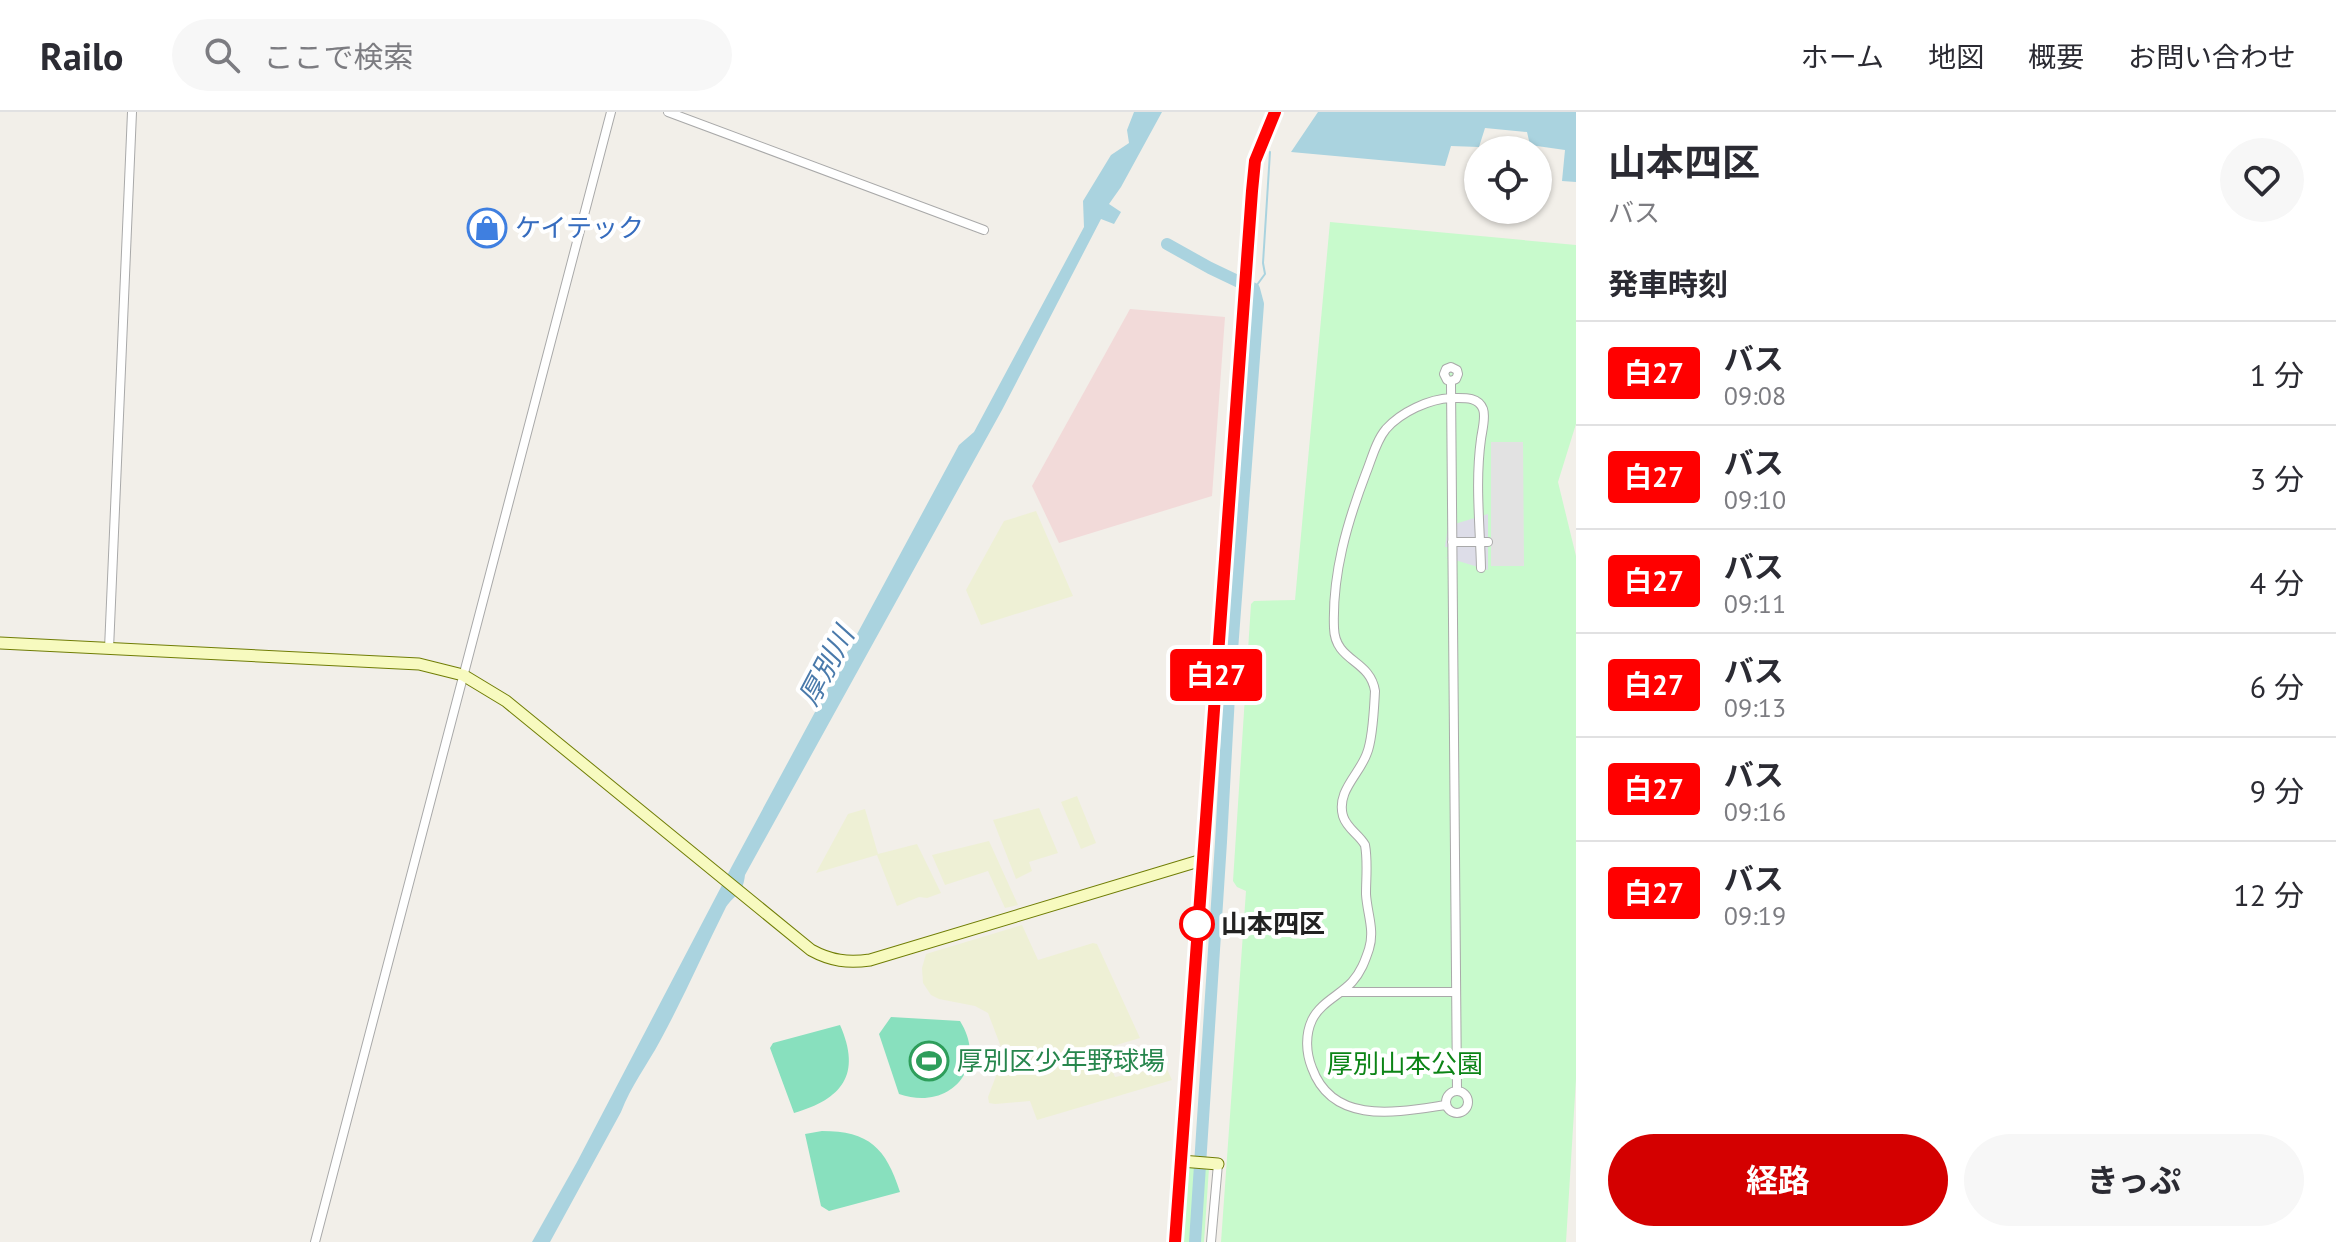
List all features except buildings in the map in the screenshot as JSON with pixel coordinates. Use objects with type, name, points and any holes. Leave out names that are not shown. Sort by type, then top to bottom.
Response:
[{"type":"street","points":[[109,649],[132,112]]},
{"type":"street","points":[[315,1242],[611,112]]},
{"type":"street","points":[[668,112],[984,230]]},
{"type":"street","points":[[1175,1242],[1255,161],[1272,113]]},
{"type":"street","points":[[1451,381],[1457,1091]]},
{"type":"street","points":[[1446,1105],[1407,1111],[1360,1111],[1345,1105],[1321,1087],[1307,1055],[1307,1039],[1313,1019],[1336,992],[1354,980],[1370,943],[1365,845],[1348,827],[1342,808],[1346,789],[1368,753],[1375,691],[1368,672],[1347,657],[1336,643],[1334,596],[1340,558],[1354,504],[1380,437],[1400,416],[1444,399],[1472,399],[1479,402],[1484,413],[1478,469],[1478,517],[1484,542],[1481,568]]},
{"type":"street","points":[[1452,542],[1484,542]]},
{"type":"street","points":[[0,643],[419,664],[463,675],[506,701],[811,950],[837,961],[853,963],[870,960],[1202,860]]},
{"type":"street","points":[[1336,992],[1456,992]]},
{"type":"street","points":[[1446,1105],[1455,1113],[1466,1108],[1467,1096],[1457,1091]]},
{"type":"street","points":[[1446,1105],[1448,1095],[1457,1091]]},
{"type":"street","points":[[1181,1161],[1215,1164],[1211,1242]]},
{"type":"shaded area","points":[[1130,309],[1225,317],[1212,496],[1059,543],[1032,486]]},
{"type":"shaded area","points":[[1491,442],[1523,442],[1524,566],[1491,566]]},
{"type":"shaded area","points":[[1488,514],[1488,570],[1445,557],[1448,557],[1448,547],[1445,547],[1448,526]]},
{"type":"green space","name":"厚別山本公園","points":[[1330,222],[1576,245],[1576,424],[1558,482],[1576,556],[1576,1079],[1566,1242],[1221,1242],[1246,891],[1233,881],[1251,604],[1254,601],[1295,600]]},
{"type":"green space","points":[[1036,511],[1073,596],[981,625],[966,590],[1004,521]]},
{"type":"green space","points":[[1077,796],[1096,843],[1081,849],[1061,802]]},
{"type":"green space","points":[[1039,808],[1058,853],[1029,862],[1032,871],[1016,879],[993,820]]},
{"type":"green space","points":[[865,809],[878,854],[917,844],[941,893],[897,906],[877,855],[816,873],[848,814]]},
{"type":"green space","points":[[989,841],[1018,905],[1005,908],[988,871],[945,885],[932,855]]},
{"type":"green space","points":[[1022,925],[1038,960],[1097,944],[1140,1038],[1103,1049],[1115,1077],[1166,1067],[1172,1080],[1037,1120],[1030,1101],[989,1103],[988,1097],[1004,1055],[988,1013],[975,1006],[931,995],[923,983],[922,968],[926,954]]},
{"type":"green space","name":"厚別区少年野球場","points":[[891,1017],[960,1021],[968,1038],[970,1054],[960,1082],[934,1097],[917,1098],[899,1094],[879,1034]]},
{"type":"green space","points":[[840,1025],[849,1058],[843,1082],[825,1100],[794,1113],[770,1048],[773,1043]]},
{"type":"green space","points":[[822,1131],[852,1134],[873,1145],[889,1164],[900,1192],[829,1211],[821,1206],[805,1134]]},
{"type":"green space","points":[[1181,1165],[1209,1168],[1204,1242],[1176,1242]]},
{"type":"water","points":[[1134,112],[1162,112],[1109,204],[1121,212],[1114,224],[1101,219],[1002,410],[745,875],[740,890],[726,907],[669,1024],[550,1242],[532,1242],[959,445],[974,432],[1084,227],[1083,201],[1111,155],[1129,143],[1127,130]]},
{"type":"water","points":[[1318,112],[1576,112],[1576,182],[1562,181],[1565,150],[1552,148],[1552,136],[1528,136],[1527,132],[1485,128],[1482,136],[1464,136],[1464,146],[1451,146],[1445,166],[1291,152]]},
{"type":"waterway","points":[[1254,289],[1265,274],[1263,263],[1270,152]]},
{"type":"waterway","points":[[1167,244],[1254,289],[1258,304],[1230,677],[1195,1242]]},
{"type":"bus line","name":"白27","points":[[1175,1242],[1252,191],[1255,161],[1275,112]]},
{"type":"place","name":"ケイテック","points":[[487,228]]},
{"type":"place","name":"山本四区","points":[[1197,924]]},
{"type":"place","name":"厚別区少年野球場","points":[[929,1061]]},
{"type":"water label","name":"厚別川","points":[[826,666]]}]
